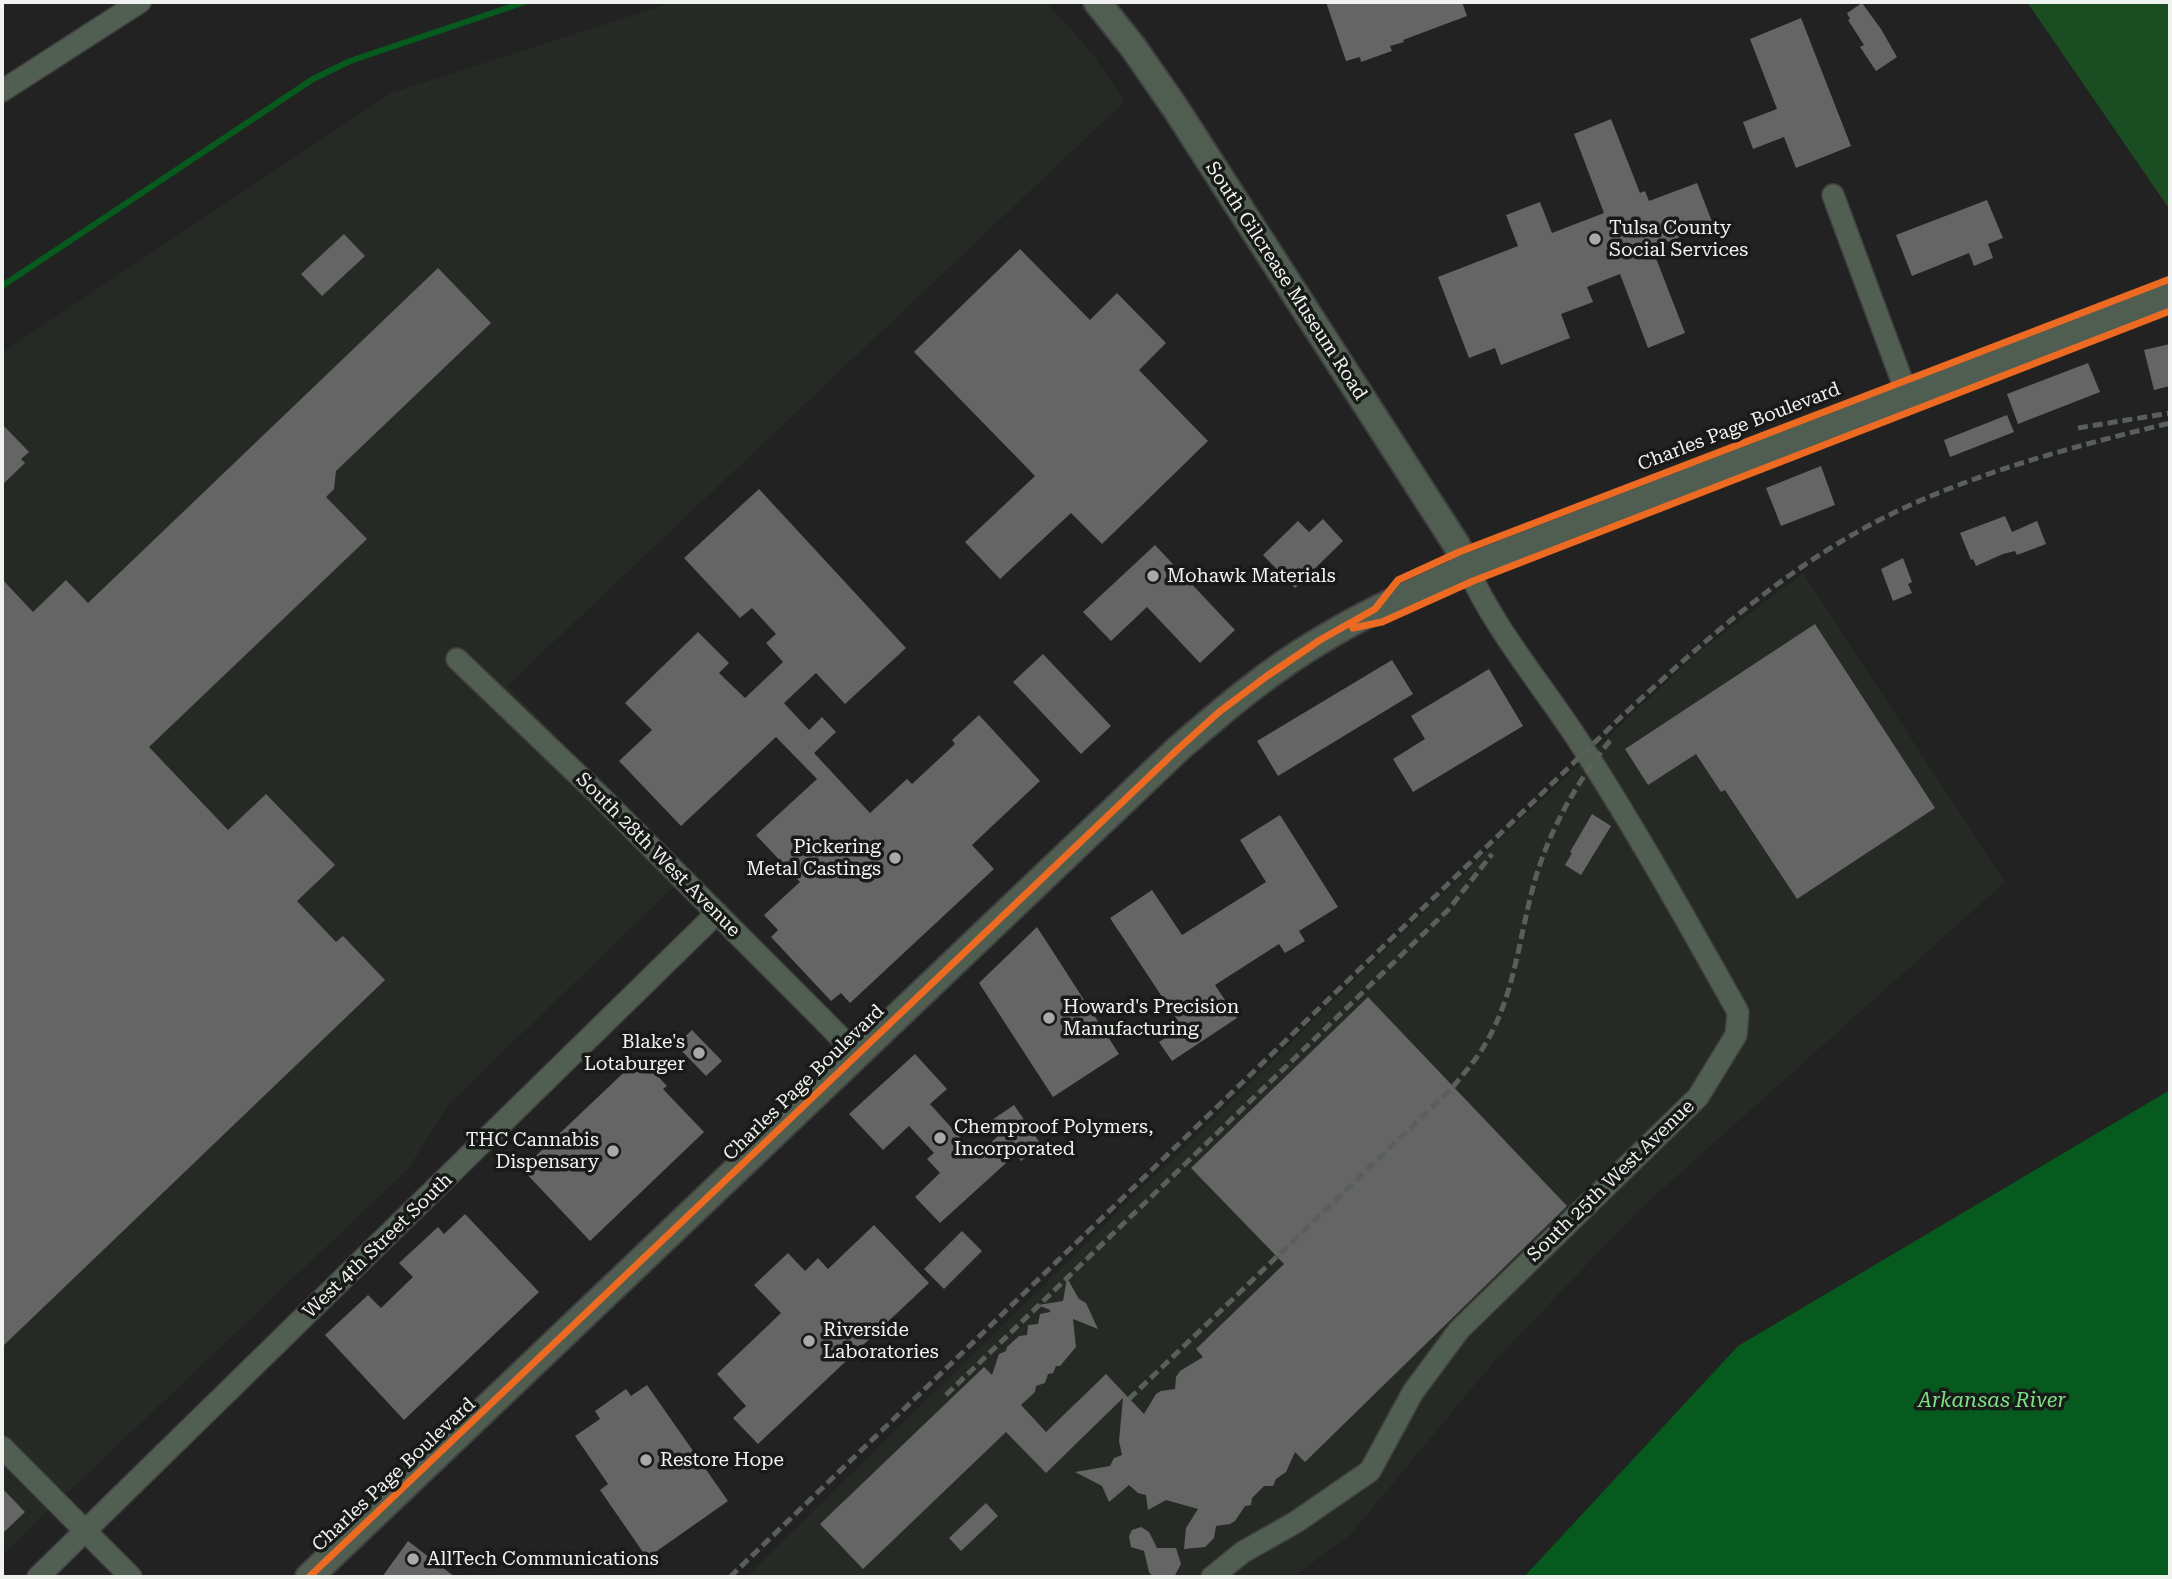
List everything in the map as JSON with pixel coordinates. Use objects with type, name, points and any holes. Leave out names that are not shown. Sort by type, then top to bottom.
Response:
[{"type":"main road","name":"South Gilcrease Museum Road","points":[[1097,2],[1133,47],[1175,109],[1456,544],[1466,567]]},
{"type":"main road","name":"Charles Page Boulevard","points":[[309,1577],[1219,712],[1320,640],[1375,609],[1466,567],[2170,295]]},
{"type":"street","points":[[2,92],[140,2]]},
{"type":"street","points":[[1833,195],[1908,397]]},
{"type":"street","name":"South 25th West Avenue","points":[[1212,1577],[1243,1552],[1296,1522],[1370,1471],[1413,1392],[1459,1330],[1698,1097],[1736,1035],[1738,1012],[1661,874],[1576,738],[1481,599],[1466,567]]},
{"type":"street","name":"South 28th West Avenue","points":[[457,659],[598,794],[857,1054]]},
{"type":"street","name":"West 4th Street South","points":[[37,1577],[717,914]]},
{"type":"street","points":[[2,1447],[131,1577]]},
{"type":"shaded area","points":[[674,2],[1046,2],[1091,52],[1125,101],[507,686],[689,872],[449,1104],[408,1169],[2,1555],[2,353],[391,93]]},
{"type":"shaded area","points":[[2027,2],[2170,2],[2170,210]]},
{"type":"shaded area","points":[[1803,573],[2005,882],[1638,1211],[1492,1364],[1350,1535],[1293,1577],[746,1577],[1468,869],[1696,654]]},
{"type":"water","name":"Arkansas River","points":[[2170,1090],[2170,1577],[1524,1577],[1738,1346]]},
{"type":"building","points":[[1326,2],[1462,2],[1467,16],[1390,46],[1392,51],[1361,62],[1360,57],[1346,61]]},
{"type":"building","points":[[1862,3],[1897,57],[1876,71],[1860,47],[1864,45],[1848,20],[1850,19],[1847,13]]},
{"type":"building","points":[[1801,18],[1851,146],[1796,168],[1784,137],[1753,149],[1743,122],[1777,109],[1750,39]]},
{"type":"building","name":"Tulsa County Social Services","points":[[1611,119],[1640,193],[1645,191],[1649,201],[1697,183],[1713,224],[1652,248],[1685,333],[1648,348],[1620,274],[1587,287],[1593,302],[1561,314],[1570,338],[1501,365],[1495,348],[1469,358],[1438,277],[1518,246],[1506,215],[1540,202],[1552,233],[1604,213],[1574,134]]},
{"type":"building","points":[[1987,200],[2003,238],[1988,244],[1993,258],[1974,266],[1969,253],[1912,276],[1896,235]]},
{"type":"building","points":[[344,234],[365,256],[322,296],[301,274]]},
{"type":"building","points":[[1020,249],[1090,320],[1117,293],[1166,343],[1139,370],[1208,441],[1102,544],[1071,513],[1000,579],[965,542],[1035,476],[914,352]]},
{"type":"building","points":[[438,268],[491,323],[336,471],[334,489],[326,497],[367,539],[149,747],[228,830],[266,794],[335,865],[297,901],[336,942],[343,936],[385,980],[2,1347],[2,579],[33,612],[66,580],[88,603]]},
{"type":"building","points":[[2170,344],[2170,386],[2154,390],[2144,350]]},
{"type":"building","points":[[2088,363],[2100,392],[2018,424],[2007,394]]},
{"type":"building","points":[[2007,415],[2014,432],[1950,457],[1944,440]]},
{"type":"building","points":[[2,424],[29,452],[21,459],[25,463],[2,485]]},
{"type":"building","points":[[1821,466],[1835,505],[1781,526],[1766,488]]},
{"type":"building","points":[[759,489],[906,648],[845,704],[816,673],[784,703],[809,730],[822,717],[836,732],[814,753],[870,813],[907,779],[912,784],[955,744],[952,740],[979,715],[1040,781],[972,845],[994,869],[850,1003],[841,993],[831,1001],[771,937],[778,930],[764,915],[800,882],[756,835],[817,779],[776,737],[681,826],[619,761],[652,730],[625,703],[698,632],[729,663],[719,673],[745,698],[783,662],[766,643],[776,634],[752,608],[740,618],[684,558]]},
{"type":"building","points":[[2005,516],[2012,532],[2037,521],[2046,544],[2017,555],[2015,551],[2003,554],[1976,566],[1960,533]]},
{"type":"building","points":[[1323,519],[1343,541],[1295,588],[1263,555],[1298,521],[1309,532]]},
{"type":"building","name":"Mohawk Materials","points":[[1155,545],[1235,630],[1200,663],[1147,607],[1111,641],[1083,612]]},
{"type":"building","points":[[1903,558],[1912,582],[1908,584],[1912,593],[1893,601],[1881,569]]},
{"type":"building","points":[[1815,624],[1935,808],[1797,899],[1725,790],[1721,792],[1696,754],[1648,785],[1625,749]]},
{"type":"building","points":[[1043,654],[1111,726],[1081,754],[1013,682]]},
{"type":"building","points":[[1392,660],[1413,694],[1278,776],[1257,741]]},
{"type":"building","points":[[1489,669],[1523,726],[1413,792],[1393,759],[1425,739],[1411,716]]},
{"type":"building","points":[[1592,814],[1611,826],[1581,875],[1565,865]]},
{"type":"building","points":[[1280,815],[1338,907],[1299,931],[1305,941],[1285,953],[1279,944],[1215,985],[1237,1018],[1172,1061],[1159,1042],[1182,1027],[1110,918],[1152,890],[1182,935],[1266,882],[1240,840]]},
{"type":"building","name":"Howard's Precision Manufacturing","points":[[1037,927],[1119,1054],[1053,1097],[979,983]]},
{"type":"building","points":[[1368,997],[1567,1206],[1305,1462],[1295,1452],[1286,1472],[1276,1479],[1273,1486],[1264,1486],[1252,1498],[1251,1505],[1245,1506],[1235,1521],[1216,1526],[1214,1538],[1205,1547],[1184,1549],[1186,1528],[1198,1509],[1166,1500],[1148,1510],[1146,1495],[1138,1493],[1129,1485],[1109,1502],[1102,1486],[1075,1472],[1110,1466],[1114,1458],[1122,1455],[1119,1441],[1123,1398],[1046,1473],[1006,1432],[863,1569],[820,1524],[984,1367],[992,1375],[999,1354],[1006,1351],[1019,1336],[1027,1335],[1028,1325],[1038,1324],[1040,1314],[1050,1312],[1038,1305],[1063,1301],[1067,1278],[1079,1299],[1086,1303],[1098,1329],[1073,1319],[1076,1347],[1060,1366],[1056,1366],[1053,1373],[1048,1374],[1045,1383],[1036,1386],[1035,1392],[1021,1405],[1046,1432],[1106,1374],[1144,1414],[1156,1394],[1175,1389],[1176,1377],[1180,1371],[1203,1357],[1196,1349],[1284,1264],[1191,1168]]},
{"type":"building","name":"Blake's Lotaburger","points":[[692,1030],[722,1061],[706,1076],[676,1045]]},
{"type":"building","name":"Chemproof Polymers, Incorporated","points":[[915,1054],[947,1089],[930,1104],[977,1156],[1001,1133],[992,1120],[1014,1105],[1042,1146],[1021,1161],[1016,1154],[940,1223],[915,1197],[940,1173],[927,1159],[934,1153],[909,1126],[883,1150],[849,1114]]},
{"type":"building","name":"THC Cannabis Dispensary","points":[[636,1061],[646,1071],[650,1068],[667,1086],[663,1089],[704,1132],[590,1241],[522,1169]]},
{"type":"building","points":[[465,1214],[539,1292],[404,1420],[325,1335],[368,1295],[381,1308],[413,1277],[399,1263],[438,1227],[444,1234]]},
{"type":"building","name":"Riverside Laboratories","points":[[874,1225],[929,1283],[758,1444],[733,1418],[746,1406],[717,1374],[781,1313],[754,1285],[788,1253],[805,1271],[818,1258],[828,1269]]},
{"type":"building","points":[[962,1231],[982,1251],[944,1289],[924,1269]]},
{"type":"building","name":"Restore Hope","points":[[647,1385],[728,1501],[647,1558],[600,1490],[608,1484],[575,1436],[600,1419],[595,1411],[626,1389],[631,1396]]},
{"type":"building","points":[[2,1488],[25,1512],[2,1534]]},
{"type":"building","points":[[986,1503],[998,1516],[961,1551],[949,1538]]},
{"type":"building","points":[[1141,1527],[1149,1532],[1157,1548],[1176,1548],[1181,1564],[1174,1577],[1153,1577],[1149,1572],[1144,1551],[1131,1547],[1129,1536],[1132,1530]]},
{"type":"building","name":"AllTech Communications","points":[[408,1541],[455,1577],[382,1577]]},
{"type":"waterway","points":[[2,286],[313,79],[350,61],[525,2]]},
{"type":"railway","points":[[2078,428],[2170,413]]},
{"type":"railway","points":[[730,1577],[1620,718],[1720,629],[1828,550],[1906,507],[1970,481],[2036,459],[2170,423]]},
{"type":"railway","points":[[1129,1399],[1452,1088],[1475,1059],[1498,1019],[1506,996],[1535,879],[1549,840],[1573,794],[1613,737]]},
{"type":"railway","points":[[946,1395],[1449,909],[1492,854]]},
{"type":"cycle path","points":[[309,1577],[1178,749],[1219,712],[1267,676],[1320,640],[1375,609],[1398,580],[1459,552],[2170,279]]},
{"type":"cycle path","points":[[1353,628],[1382,622],[1473,581],[2170,311]]},
{"type":"place","name":"Tulsa County Social Services","points":[[1595,239]]},
{"type":"place","name":"Mohawk Materials","points":[[1153,576]]},
{"type":"place","name":"Pickering Metal Castings","points":[[895,858]]},
{"type":"place","name":"Howard's Precision Manufacturing","points":[[1049,1018]]},
{"type":"place","name":"Blake's Lotaburger","points":[[699,1053]]},
{"type":"place","name":"Chemproof Polymers, Incorporated","points":[[940,1138]]},
{"type":"place","name":"THC Cannabis Dispensary","points":[[613,1151]]},
{"type":"place","name":"Riverside Laboratories","points":[[809,1341]]},
{"type":"place","name":"Restore Hope","points":[[646,1460]]},
{"type":"place","name":"AllTech Communications","points":[[413,1559]]}]
